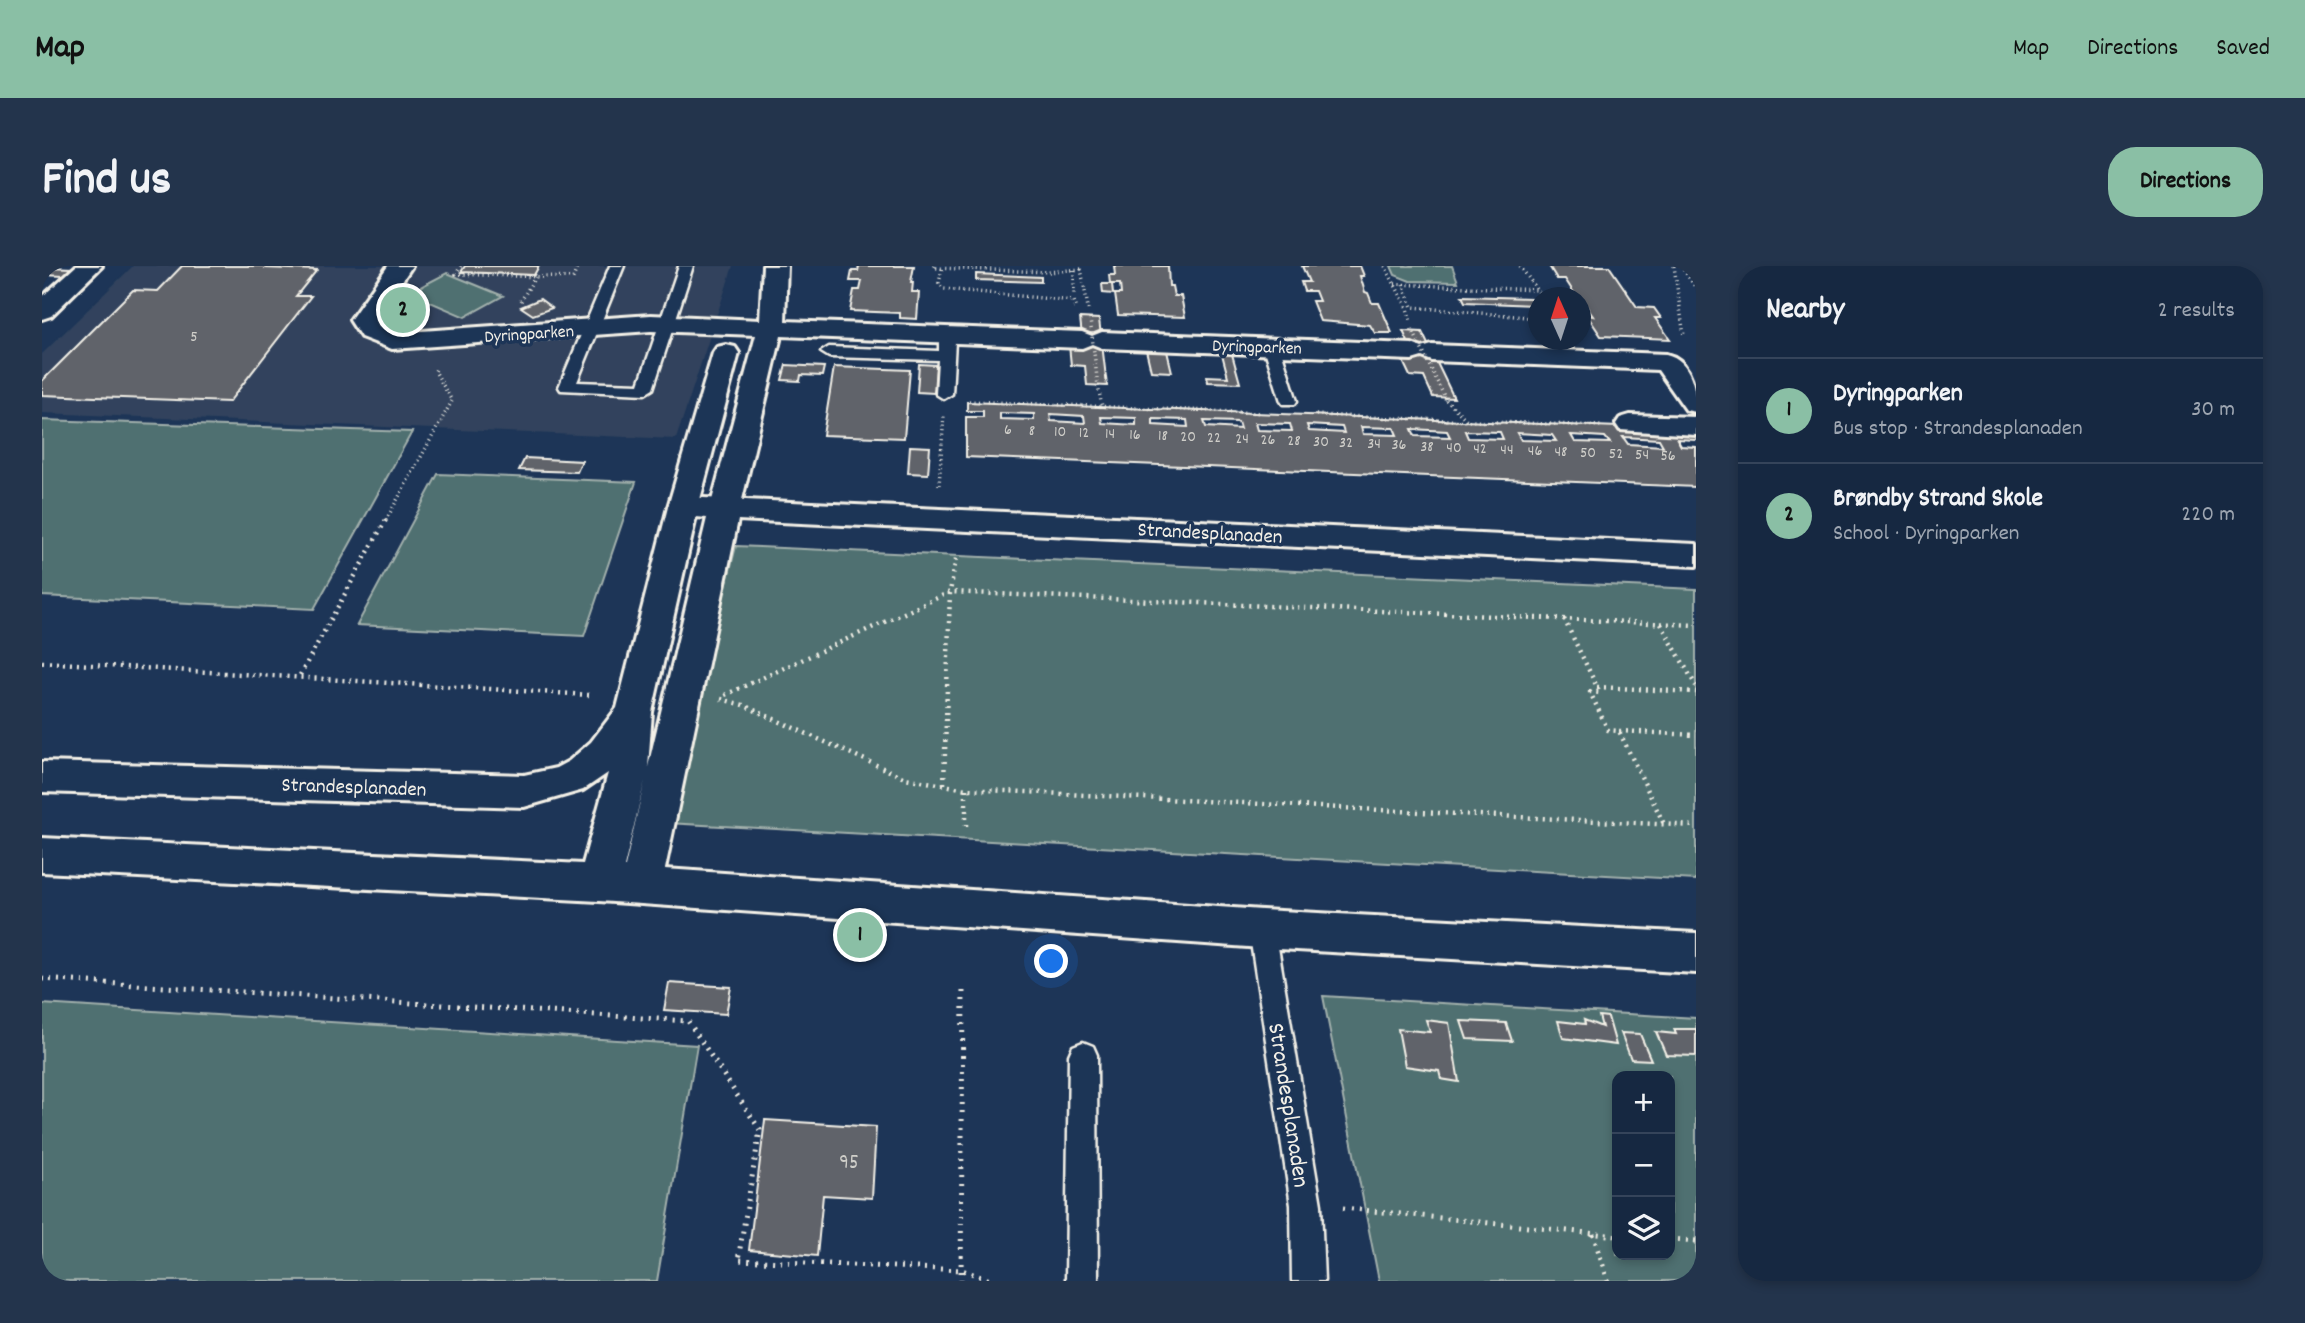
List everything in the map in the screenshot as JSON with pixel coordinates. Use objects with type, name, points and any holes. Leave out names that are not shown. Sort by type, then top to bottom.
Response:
[{"type":"street","points":[[42,311],[90,266]]},
{"type":"street","name":"Dyringparken","points":[[400,266],[365,313],[364,327],[372,334],[392,341],[666,323],[770,327],[947,345],[1091,333],[1272,347],[1419,345],[1666,362],[1696,404]]},
{"type":"street","points":[[641,886],[724,508],[773,318],[763,270]]},
{"type":"street","points":[[682,507],[726,353]]},
{"type":"street","points":[[1616,425],[1696,426]]},
{"type":"street","name":"Strandesplanaden","points":[[599,883],[629,768],[634,712],[682,507],[1696,555]]},
{"type":"street","name":"Strandesplanaden","points":[[42,777],[524,792],[582,773],[610,745],[634,712]]},
{"type":"street","points":[[42,855],[599,883],[1262,929],[1696,953]]},
{"type":"lane","points":[[617,266],[567,387],[645,389],[685,266]]},
{"type":"lane","points":[[829,352],[947,345],[951,397]]},
{"type":"lane","points":[[1272,347],[1289,401]]},
{"type":"lane","name":"Strandesplanaden","points":[[1262,929],[1306,1205],[1308,1281]]},
{"type":"lane","points":[[1082,1281],[1083,1055]]},
{"type":"path","points":[[461,266],[456,274],[573,278],[578,266]]},
{"type":"path","points":[[934,266],[942,269],[1049,272],[1081,268],[1102,407]]},
{"type":"path","points":[[1385,266],[1407,308],[1419,345],[1446,400],[1468,421]]},
{"type":"path","points":[[1520,266],[1536,287]]},
{"type":"path","points":[[1674,266],[1686,348]]},
{"type":"path","points":[[1681,266],[1696,288]]},
{"type":"path","points":[[942,269],[939,283],[944,289],[1074,301]]},
{"type":"path","points":[[1062,309],[1076,307],[1074,270]]},
{"type":"path","points":[[1395,284],[1528,290]]},
{"type":"path","points":[[1403,284],[1417,317]]},
{"type":"path","points":[[958,299],[959,292]]},
{"type":"path","points":[[1412,307],[1528,317]]},
{"type":"path","points":[[300,675],[452,401],[435,371],[452,339]]},
{"type":"path","points":[[951,397],[1102,407],[1265,413]]},
{"type":"path","points":[[939,485],[944,412]]},
{"type":"path","points":[[1305,415],[1616,425]]},
{"type":"path","points":[[944,785],[950,592],[956,558]]},
{"type":"path","points":[[1696,625],[950,592],[718,698],[743,705],[905,778],[966,789],[1696,826]]},
{"type":"path","points":[[1564,619],[1600,693],[1590,692],[1608,730],[1696,735]]},
{"type":"path","points":[[1661,624],[1696,686]]},
{"type":"path","points":[[42,662],[300,675],[589,695]]},
{"type":"path","points":[[1597,687],[1696,692]]},
{"type":"path","points":[[1619,731],[1664,824]]},
{"type":"path","points":[[966,789],[966,831]]},
{"type":"path","points":[[42,979],[688,1021],[760,1130],[738,1259],[962,1270],[993,1281]]},
{"type":"path","points":[[961,1281],[963,987]]},
{"type":"path","points":[[1306,1205],[1612,1236]]},
{"type":"path","points":[[1593,1234],[1608,1281]]},
{"type":"path","points":[[1675,1240],[1696,1241]]},
{"type":"shaded area","points":[[133,266],[733,266],[676,439],[42,413],[42,354]]},
{"type":"green space","points":[[1391,266],[1452,266],[1458,282],[1410,281],[1395,275]]},
{"type":"green space","points":[[447,273],[503,296],[465,317],[409,293]]},
{"type":"green space","points":[[42,420],[412,432],[314,609],[42,596]]},
{"type":"green space","points":[[438,474],[636,482],[584,636],[357,625]]},
{"type":"green space","points":[[736,546],[1696,589],[1696,880],[667,823]]},
{"type":"green space","points":[[1323,996],[1696,1018],[1696,1281],[1379,1281]]},
{"type":"green space","points":[[42,1004],[697,1045],[657,1281],[42,1281]]},
{"type":"building","points":[[42,266],[71,268],[64,275],[42,274]]},
{"type":"building","points":[[182,266],[268,266],[266,268],[317,270],[296,296],[311,296],[229,402],[42,395],[42,381],[133,290],[158,291]]},
{"type":"building","points":[[465,266],[539,266],[534,275],[461,272]]},
{"type":"building","points":[[859,266],[914,266],[911,282],[912,292],[919,292],[917,319],[900,318],[900,313],[850,311],[854,290],[860,290],[862,281],[850,281],[852,271],[858,271]]},
{"type":"building","points":[[1114,266],[1168,266],[1169,286],[1172,286],[1174,296],[1181,296],[1185,317],[1118,315],[1115,294],[1121,294],[1120,284],[1112,284],[1113,294],[1103,293],[1102,284],[1110,284],[1109,275],[1115,275]]},
{"type":"building","points":[[1302,266],[1360,266],[1365,292],[1372,303],[1379,303],[1392,333],[1375,333],[1370,325],[1320,321],[1312,301],[1319,301],[1315,291],[1304,291],[1301,282],[1309,282]]},
{"type":"building","points":[[1549,266],[1609,266],[1637,307],[1654,308],[1661,318],[1655,318],[1670,339],[1601,336],[1591,321],[1591,287],[1570,287],[1565,279],[1557,279]]},
{"type":"building","points":[[976,274],[1041,277],[1041,282],[976,280]]},
{"type":"building","points":[[1462,296],[1528,298],[1528,305],[1465,302]]},
{"type":"building","points":[[540,299],[552,308],[533,315],[521,307]]},
{"type":"building","points":[[1080,318],[1099,319],[1107,386],[1087,385],[1085,366],[1071,365],[1069,345],[1083,345]]},
{"type":"building","points":[[1403,331],[1422,332],[1454,398],[1433,397],[1424,377],[1410,376],[1400,355],[1414,355]]},
{"type":"building","points":[[1146,350],[1167,351],[1172,372],[1151,371]]},
{"type":"building","points":[[1222,354],[1232,354],[1240,383],[1208,382],[1207,376],[1228,377]]},
{"type":"building","points":[[919,364],[936,365],[934,393],[917,392]]},
{"type":"building","points":[[786,365],[824,367],[822,376],[801,375],[800,381],[782,380]]},
{"type":"building","points":[[834,367],[910,370],[904,438],[823,435]]},
{"type":"building","points":[[967,402],[1696,430],[1696,440],[1677,439],[1681,446],[1696,447],[1696,487],[966,457],[966,417],[983,417],[983,411],[967,411]],"holes":[[[1000,413],[1034,414],[1034,420],[1000,419]],[[1050,414],[1084,416],[1085,423],[1051,421]],[[1101,417],[1136,418],[1136,425],[1102,423]],[[1153,419],[1187,420],[1188,427],[1153,425]],[[1204,421],[1238,422],[1240,429],[1206,427]],[[1255,423],[1290,424],[1292,431],[1257,430]],[[1307,425],[1342,427],[1344,433],[1309,431]],[[1361,427],[1394,428],[1397,435],[1363,434]],[[1412,429],[1447,431],[1450,437],[1415,436]],[[1465,431],[1500,432],[1503,439],[1468,438]],[[1517,433],[1552,435],[1556,441],[1521,440]],[[1571,435],[1605,437],[1610,443],[1575,442]],[[1623,437],[1659,439],[1663,446],[1628,444]]]},
{"type":"building","points":[[910,446],[930,447],[928,474],[908,473]]},
{"type":"building","points":[[525,458],[582,461],[577,472],[519,470]]},
{"type":"building","points":[[669,983],[731,987],[726,1014],[664,1010]]},
{"type":"building","points":[[1599,1016],[1608,1017],[1616,1045],[1563,1038],[1558,1021],[1585,1024],[1584,1020],[1602,1027]]},
{"type":"building","points":[[1426,1020],[1449,1023],[1459,1082],[1441,1079],[1439,1071],[1405,1066],[1398,1029],[1430,1032]]},
{"type":"building","points":[[1461,1021],[1506,1023],[1512,1041],[1467,1039]]},
{"type":"building","points":[[1674,1029],[1696,1029],[1696,1056],[1666,1055],[1656,1032],[1676,1034]]},
{"type":"building","points":[[1621,1033],[1640,1034],[1651,1060],[1631,1059]]},
{"type":"building","points":[[765,1120],[876,1127],[872,1198],[823,1195],[817,1256],[749,1250]]},
{"type":"place","name":"Brøndby Strand Skole","points":[[403,310]]},
{"type":"place","name":"Dyringparken","points":[[860,935]]}]
